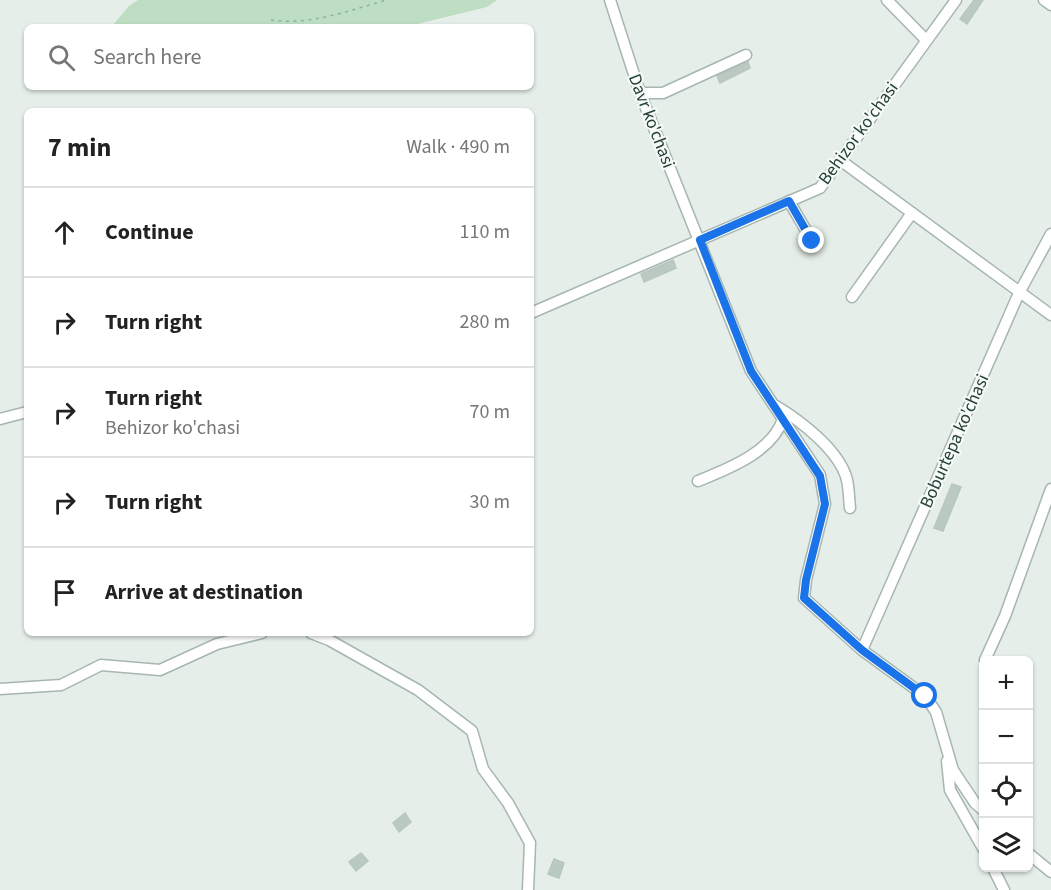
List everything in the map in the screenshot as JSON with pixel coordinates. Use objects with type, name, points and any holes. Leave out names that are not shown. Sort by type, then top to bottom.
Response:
[{"type":"street","name":"Davr ko'chasi","points":[[610,0],[640,93],[751,371],[820,476],[825,504],[806,580],[804,598],[862,650]]},
{"type":"street","points":[[887,0],[926,40]]},
{"type":"street","name":"Behizor ko'chasi","points":[[534,312],[820,188],[956,0]]},
{"type":"street","points":[[1044,0],[1051,5]]},
{"type":"street","points":[[640,93],[663,93],[746,55]]},
{"type":"street","points":[[840,160],[1051,315]]},
{"type":"street","points":[[789,201],[812,241]]},
{"type":"street","points":[[852,297],[912,213]]},
{"type":"street","name":"Boburtepa ko'chasi","points":[[862,650],[1020,293],[1051,234]]},
{"type":"street","points":[[774,405],[800,420],[836,461],[847,478],[850,508]]},
{"type":"street","points":[[0,419],[24,413]]},
{"type":"street","points":[[698,481],[725,471],[766,444],[778,433],[783,419]]},
{"type":"street","points":[[987,656],[1005,616],[1051,489]]},
{"type":"street","points":[[0,689],[61,685],[101,665],[160,670],[217,644],[250,636]]},
{"type":"street","points":[[319,636],[418,690],[472,731],[483,769],[508,802],[530,843],[528,890]]},
{"type":"street","points":[[862,650],[925,696],[936,712],[953,770],[979,807]]},
{"type":"street","points":[[949,755],[945,765],[950,790],[979,841]]},
{"type":"street","points":[[1033,856],[1051,872]]},
{"type":"street","points":[[995,872],[1004,890]]},
{"type":"path","points":[[272,20],[289,23],[313,19],[387,0]]},
{"type":"green space","points":[[138,0],[497,0],[487,7],[417,24],[114,24],[129,6]]},
{"type":"building","points":[[974,0],[983,0],[967,24],[960,19]]},
{"type":"building","points":[[748,62],[750,68],[720,83],[717,76]]},
{"type":"building","points":[[673,260],[676,268],[644,282],[641,274]]},
{"type":"building","points":[[952,484],[961,487],[943,531],[934,528]]},
{"type":"building","points":[[405,813],[411,822],[399,832],[393,823]]},
{"type":"building","points":[[361,853],[368,861],[356,871],[349,862]]},
{"type":"building","points":[[554,859],[564,863],[559,878],[548,874]]},
{"type":"route","points":[[812,241],[789,201],[700,240],[751,371],[820,476],[825,504],[806,580],[804,598],[862,650],[925,696]]}]
